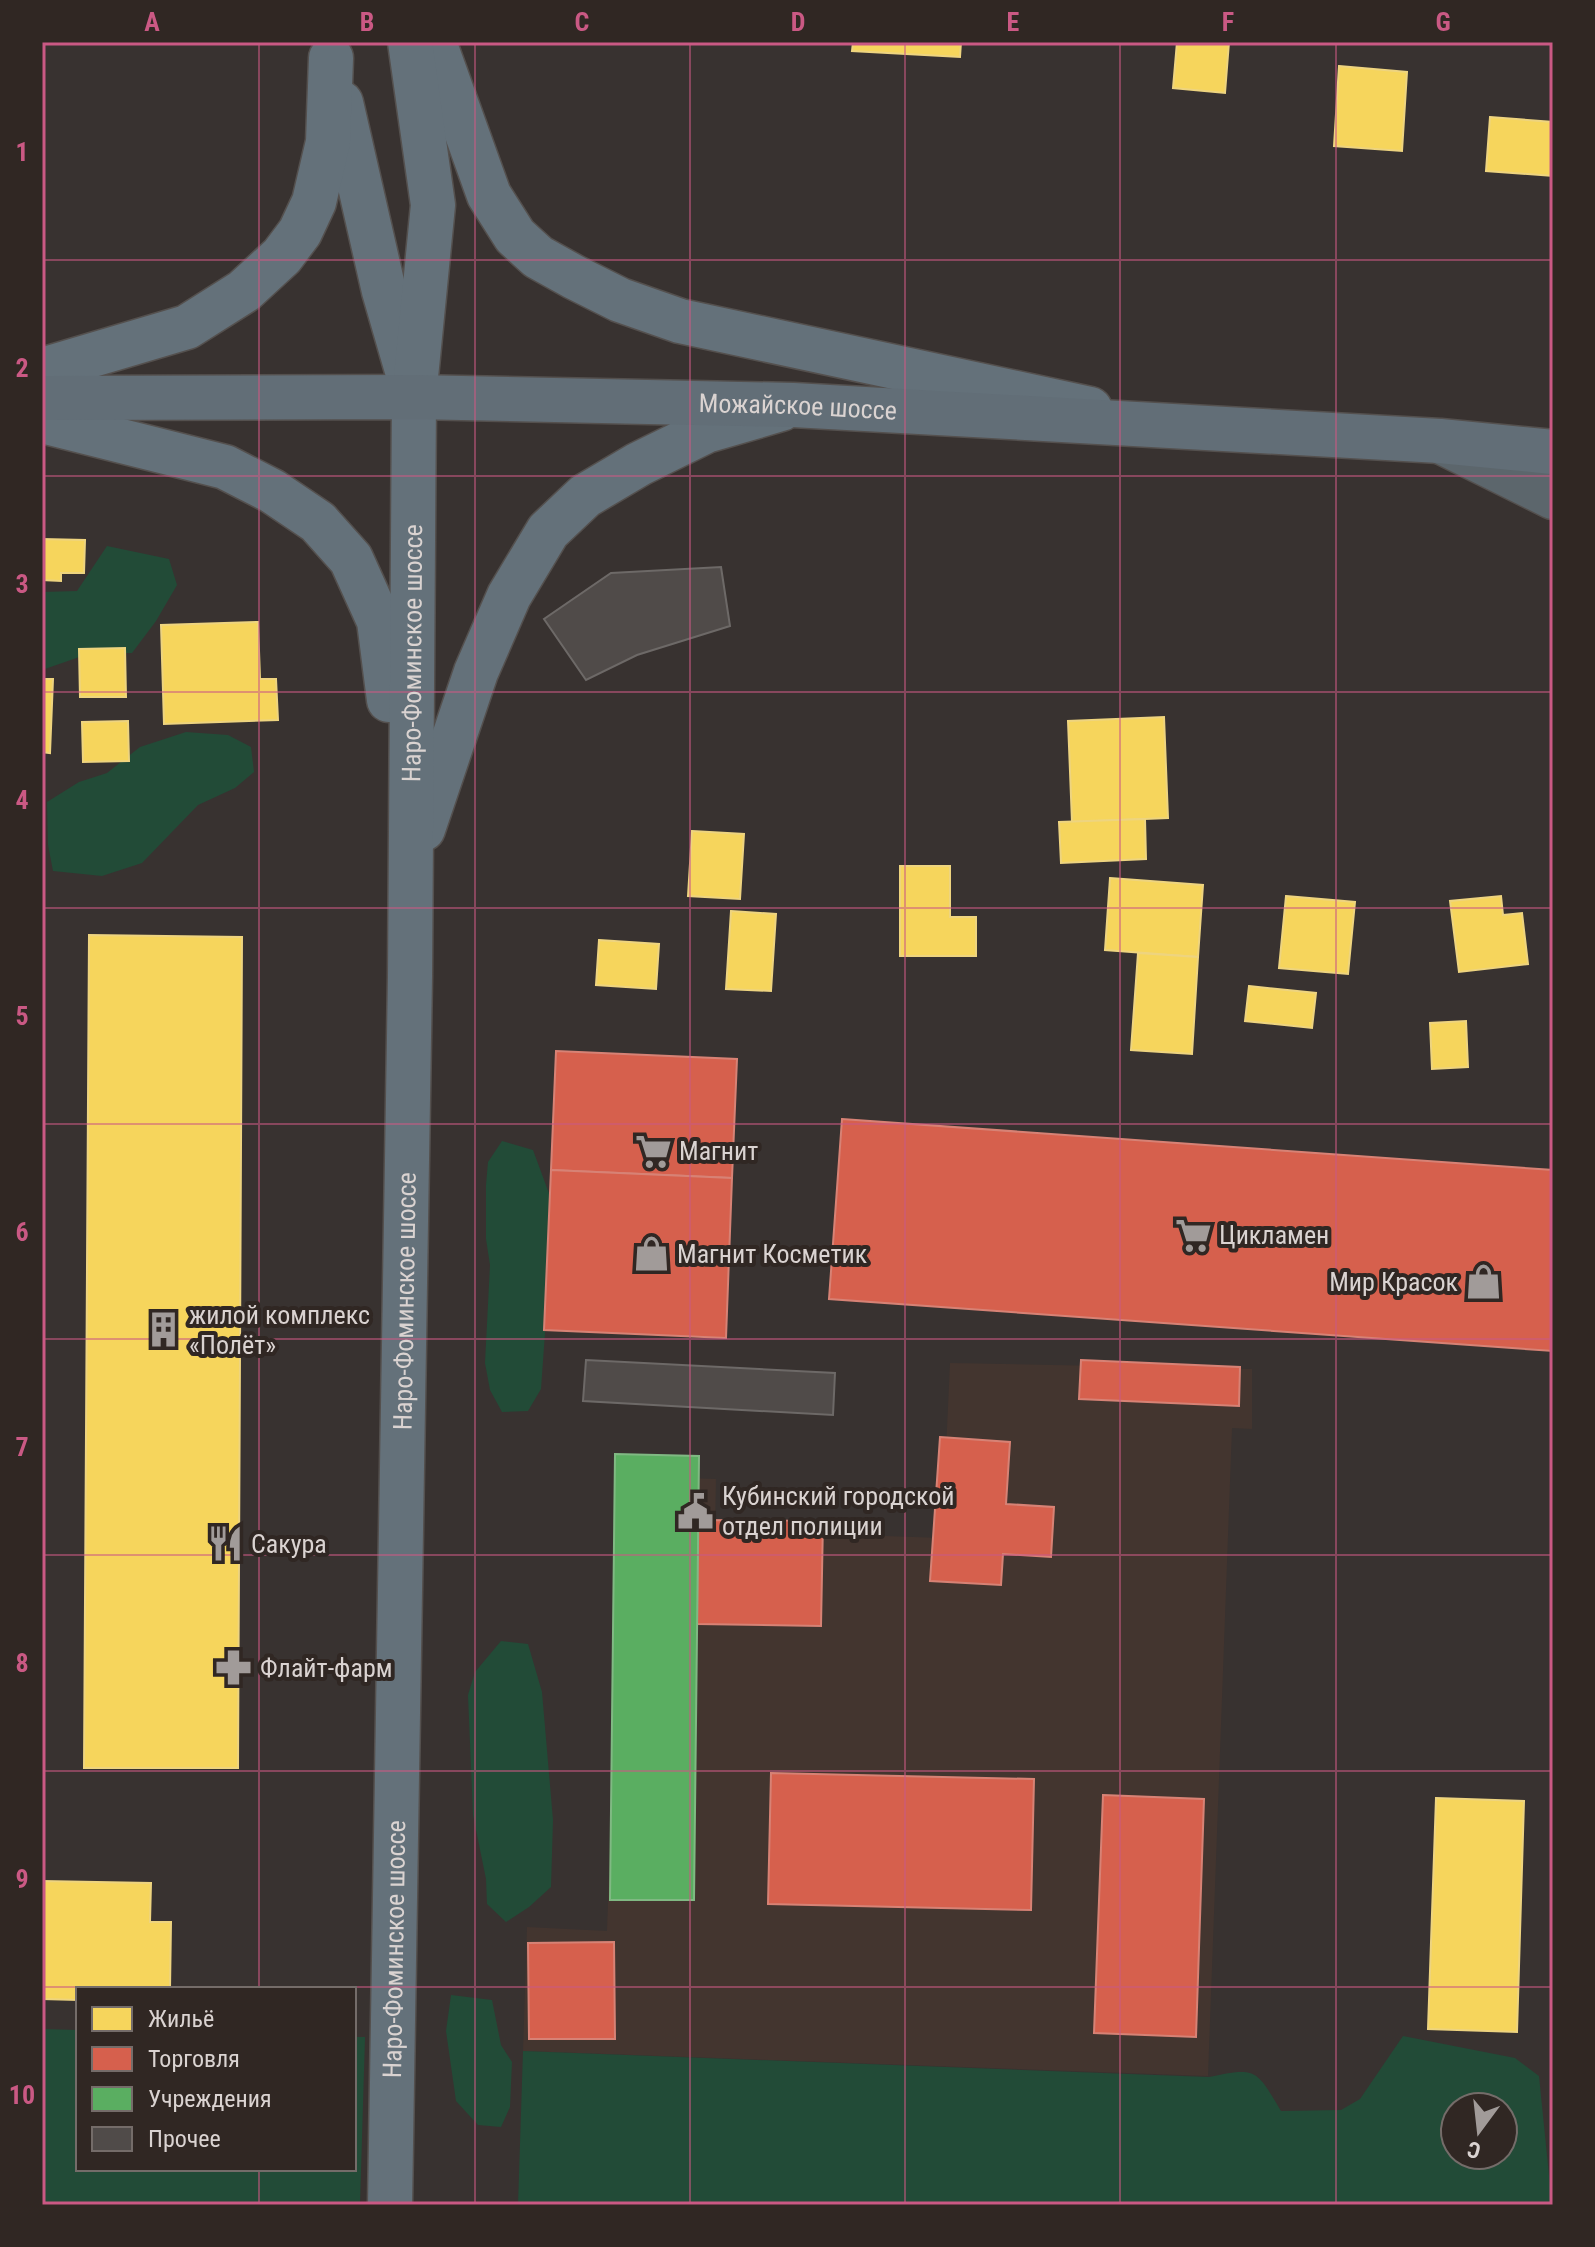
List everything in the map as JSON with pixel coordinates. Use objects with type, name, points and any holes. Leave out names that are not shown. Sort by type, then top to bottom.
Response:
[{"type":"main road","name":"Можайское шоссе","points":[[42,398],[414,397],[793,405],[1440,441],[1553,452]]},
{"type":"street","name":"Наро-Фоминское шоссе","points":[[390,2205],[411,865],[414,397],[433,205],[410,42]]},
{"type":"street","points":[[434,42],[489,195],[515,236],[538,257],[574,277],[620,300],[680,321],[1166,426]]},
{"type":"street","name":"Наро-Фоминское шоссе","points":[[329,50],[384,291],[414,397]]},
{"type":"street","points":[[42,370],[187,327],[244,291],[282,256],[300,232],[314,202],[328,142],[329,50]]},
{"type":"street","points":[[411,865],[476,672],[509,596],[548,531],[585,496],[639,464],[706,431],[793,405]]},
{"type":"street","points":[[42,421],[225,467],[272,491],[318,522],[351,559],[379,621],[411,865]]},
{"type":"street","points":[[1440,441],[1553,497]]},
{"type":"shaded area","points":[[950,1363],[1252,1369],[1252,1429],[1232,1428],[1208,2076],[523,2051],[527,1927],[607,1931],[623,1476],[716,1479],[715,1530],[942,1538]]},
{"type":"green space","points":[[107,546],[169,559],[177,585],[132,653],[88,654],[42,670],[42,592],[77,591]]},
{"type":"green space","points":[[186,732],[228,735],[251,747],[254,772],[235,788],[198,805],[142,863],[102,876],[53,871],[48,845],[47,802],[79,782],[107,773],[140,747]]},
{"type":"green space","points":[[502,1141],[533,1150],[554,1207],[541,1389],[528,1411],[502,1412],[490,1390],[485,1363],[490,1265],[486,1239],[486,1185],[488,1162]]},
{"type":"green space","points":[[501,1641],[528,1644],[542,1692],[553,1820],[551,1887],[506,1922],[487,1904],[486,1879],[473,1815],[468,1695],[475,1672]]},
{"type":"green space","points":[[451,1995],[492,2000],[501,2045],[512,2062],[510,2107],[501,2127],[478,2125],[456,2101],[446,2031]]},
{"type":"green space","points":[[42,2029],[76,2030],[76,2171],[356,2171],[356,2037],[365,2037],[360,2205],[42,2205]]},
{"type":"green space","points":[[1403,2036],[1515,2058],[1539,2076],[1552,2205],[518,2205],[523,2051],[1209,2077],[1246,2072],[1260,2079],[1281,2111],[1341,2110],[1360,2099]]},
{"type":"building: Жильё","points":[[853,42],[961,42],[960,57],[852,51]]},
{"type":"building: Жильё","points":[[1177,42],[1229,42],[1225,93],[1173,88]]},
{"type":"building: Жильё","points":[[1339,66],[1407,72],[1402,151],[1334,146]]},
{"type":"building: Жильё","points":[[1490,117],[1553,122],[1553,176],[1486,171]]},
{"type":"building: Жильё","points":[[42,539],[85,540],[84,573],[61,573],[61,581],[42,580]]},
{"type":"building: Жильё","points":[[258,622],[260,679],[276,679],[278,720],[164,724],[161,625]]},
{"type":"building: Жильё","points":[[125,648],[126,697],[80,697],[79,649]]},
{"type":"building: Жильё","points":[[42,679],[53,679],[50,753],[42,752]]},
{"type":"building: Жильё","points":[[1164,717],[1168,818],[1072,822],[1068,721]]},
{"type":"building: Жильё","points":[[128,721],[129,761],[83,762],[82,722]]},
{"type":"building: Жильё","points":[[1145,819],[1146,859],[1061,863],[1059,822]]},
{"type":"building: Жильё","points":[[692,831],[744,834],[740,899],[688,896]]},
{"type":"building: Жильё","points":[[900,866],[950,866],[950,917],[976,917],[976,956],[900,956]]},
{"type":"building: Жильё","points":[[1110,878],[1203,885],[1198,957],[1105,950]]},
{"type":"building: Жильё","points":[[1286,896],[1355,902],[1348,974],[1279,968]]},
{"type":"building: Жильё","points":[[1501,896],[1503,915],[1522,913],[1528,964],[1459,972],[1450,901]]},
{"type":"building: Жильё","points":[[731,911],[776,914],[771,991],[726,989]]},
{"type":"building: Жильё","name":"жилой комплекс «Полёт»","points":[[89,935],[242,937],[238,1768],[84,1768]]},
{"type":"building: Жильё","points":[[599,940],[659,944],[656,989],[596,985]]},
{"type":"building: Жильё","points":[[1138,953],[1198,957],[1192,1054],[1131,1050]]},
{"type":"building: Жильё","points":[[1249,986],[1316,993],[1312,1028],[1245,1021]]},
{"type":"building: Жильё","points":[[1466,1021],[1468,1067],[1432,1069],[1430,1023]]},
{"type":"building: Жильё","points":[[1436,1798],[1524,1801],[1517,2032],[1428,2029]]},
{"type":"building: Жильё","points":[[42,1881],[151,1883],[150,1922],[171,1922],[170,1987],[76,1987],[76,2000],[42,1999]]},
{"type":"building: Торговля","points":[[556,1051],[737,1059],[732,1178],[551,1170]]},
{"type":"building: Торговля","name":"Цикламен","points":[[842,1119],[1553,1170],[1553,1351],[829,1299]]},
{"type":"building: Торговля","points":[[551,1170],[732,1178],[726,1338],[544,1330]]},
{"type":"building: Торговля","points":[[1081,1360],[1240,1367],[1239,1406],[1079,1399]]},
{"type":"building: Торговля","points":[[940,1437],[1010,1442],[1006,1504],[1054,1507],[1051,1557],[1003,1554],[1001,1585],[930,1581]]},
{"type":"building: Торговля","points":[[698,1520],[823,1521],[821,1626],[697,1624]]},
{"type":"building: Торговля","points":[[771,1773],[1034,1779],[1031,1910],[768,1904]]},
{"type":"building: Торговля","points":[[1103,1795],[1204,1799],[1196,2037],[1094,2033]]},
{"type":"building: Торговля","points":[[614,1942],[615,2039],[529,2039],[528,1943]]},
{"type":"building: Учреждения","points":[[615,1454],[699,1456],[694,1900],[610,1900]]},
{"type":"building: Прочее","points":[[721,567],[730,626],[637,655],[586,680],[544,619],[611,573]]},
{"type":"building: Прочее","points":[[586,1360],[835,1373],[833,1415],[583,1401]]},
{"type":"place","name":"Магнит","points":[[653,1151]]},
{"type":"place","name":"Цикламен","points":[[1193,1235]]},
{"type":"place","name":"Магнит Косметик","points":[[651,1254]]},
{"type":"place","name":"Мир Красок","points":[[1484,1282]]},
{"type":"place","name":"жилой комплекс «Полёт»","points":[[163,1330]]},
{"type":"place","name":"Кубинский городской отдел полиции","points":[[696,1511]]},
{"type":"place","name":"Сакура","points":[[225,1544]]},
{"type":"place","name":"Флайт-фарм","points":[[234,1668]]}]
